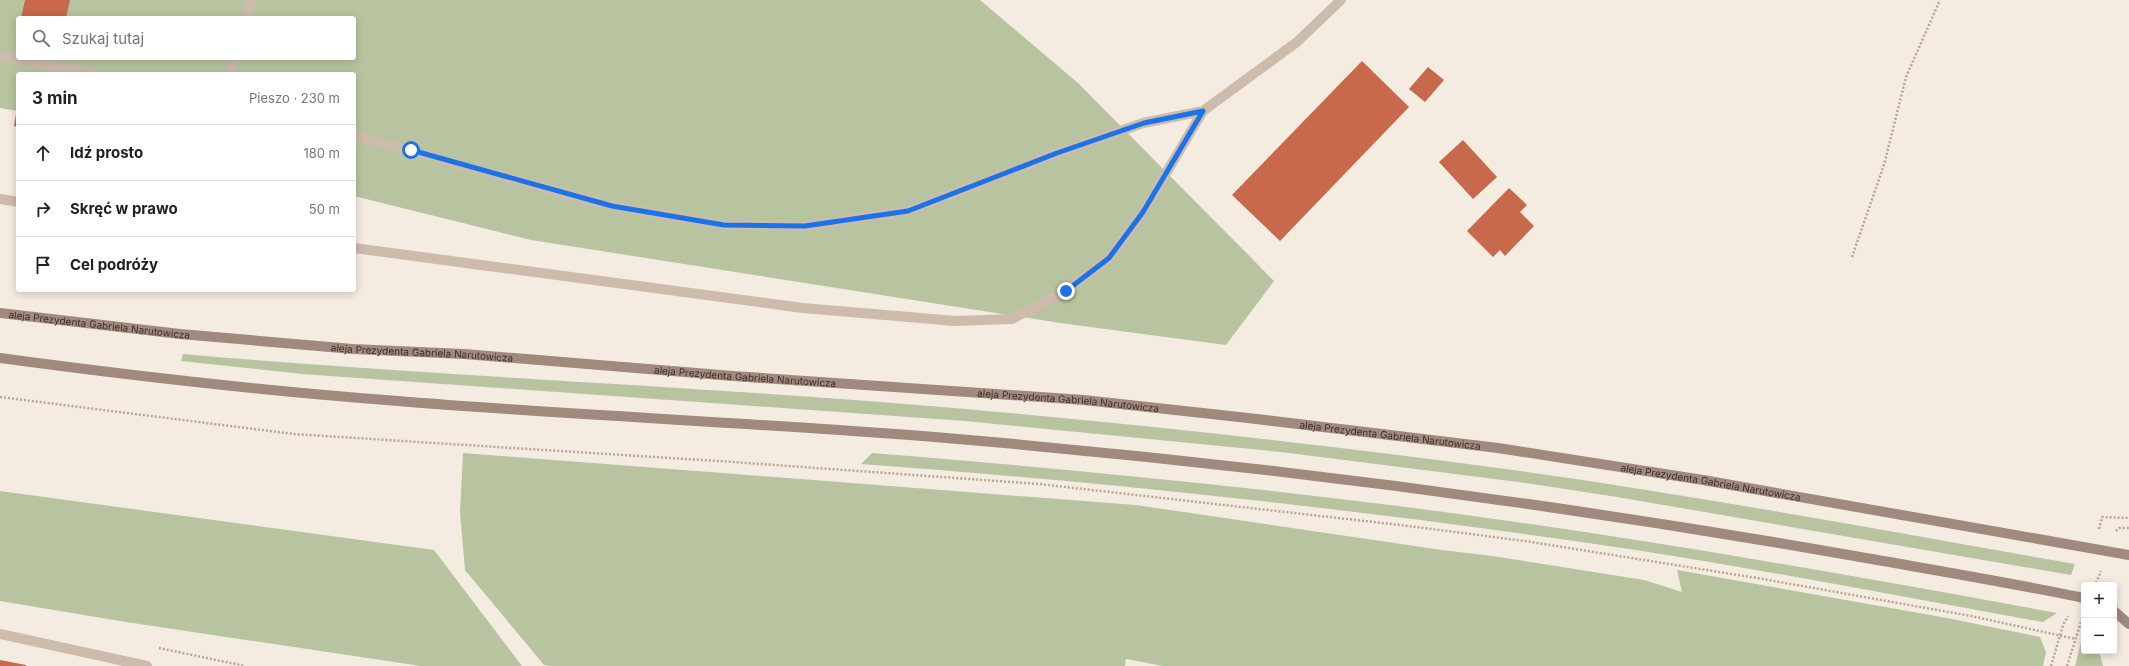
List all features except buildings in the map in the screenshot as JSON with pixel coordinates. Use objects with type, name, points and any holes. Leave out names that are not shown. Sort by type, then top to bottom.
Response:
[{"type":"street","name":"aleja Prezydenta Gabriela Narutowicza","points":[[0,313],[180,334],[337,348],[464,354],[741,376],[1084,400],[1248,418],[1498,448],[1703,480],[2129,555]]},
{"type":"street","points":[[0,358],[253,389],[403,402],[944,438],[1135,456],[1523,503],[1731,534],[2081,597]]},
{"type":"street","points":[[2117,614],[2129,624]]},
{"type":"lane","points":[[247,16],[252,0]]},
{"type":"lane","points":[[356,248],[804,308],[955,321],[1012,319],[1066,291],[1109,258],[1147,206],[1203,111],[1297,42],[1341,0]]},
{"type":"lane","points":[[0,56],[16,59]]},
{"type":"lane","points":[[21,60],[84,72]]},
{"type":"lane","points":[[231,72],[234,60]]},
{"type":"lane","points":[[356,137],[612,206],[724,225],[805,226],[908,211],[1057,153],[1144,123],[1203,111]]},
{"type":"lane","points":[[0,200],[16,202]]},
{"type":"lane","points":[[0,634],[146,666]]},
{"type":"path","points":[[1852,257],[1884,165],[1906,77],[1940,0]]},
{"type":"path","points":[[0,397],[293,434],[733,462],[1039,484],[1400,525],[1526,541],[1663,562],[1971,616],[2076,639]]},
{"type":"path","points":[[2098,532],[2102,517],[2129,518]]},
{"type":"path","points":[[2051,666],[2060,635],[2069,614]]},
{"type":"path","points":[[2067,666],[2083,618]]},
{"type":"green space","points":[[0,0],[980,0],[1078,83],[1274,281],[1226,345],[1060,323],[531,240],[356,196],[356,72],[16,72],[16,111],[0,108]]},
{"type":"green space","points":[[183,354],[378,369],[868,401],[966,409],[1247,437],[1596,482],[1802,516],[2075,564],[2071,575],[1617,497],[1526,483],[1281,452],[965,421],[302,374],[181,361]]},
{"type":"green space","points":[[463,453],[1136,505],[1492,556],[1644,580],[1682,592],[1677,570],[1947,618],[2040,637],[2046,652],[2043,666],[1163,666],[1126,659],[1125,666],[550,666],[544,665],[465,570],[460,512]]},
{"type":"green space","points":[[872,453],[1201,483],[1481,517],[1728,555],[2057,613],[2043,622],[1692,559],[1545,537],[1350,511],[1057,480],[861,464]]},
{"type":"green space","points":[[0,491],[434,550],[522,666],[421,666],[126,622],[0,601]]},
{"type":"green space","points":[[2081,643],[2081,654],[2100,654],[2103,666],[2075,666]]},
{"type":"route","points":[[411,150],[612,206],[724,225],[805,226],[908,211],[1057,153],[1144,123],[1203,111],[1170,169],[1143,212],[1109,258],[1066,291]]}]
